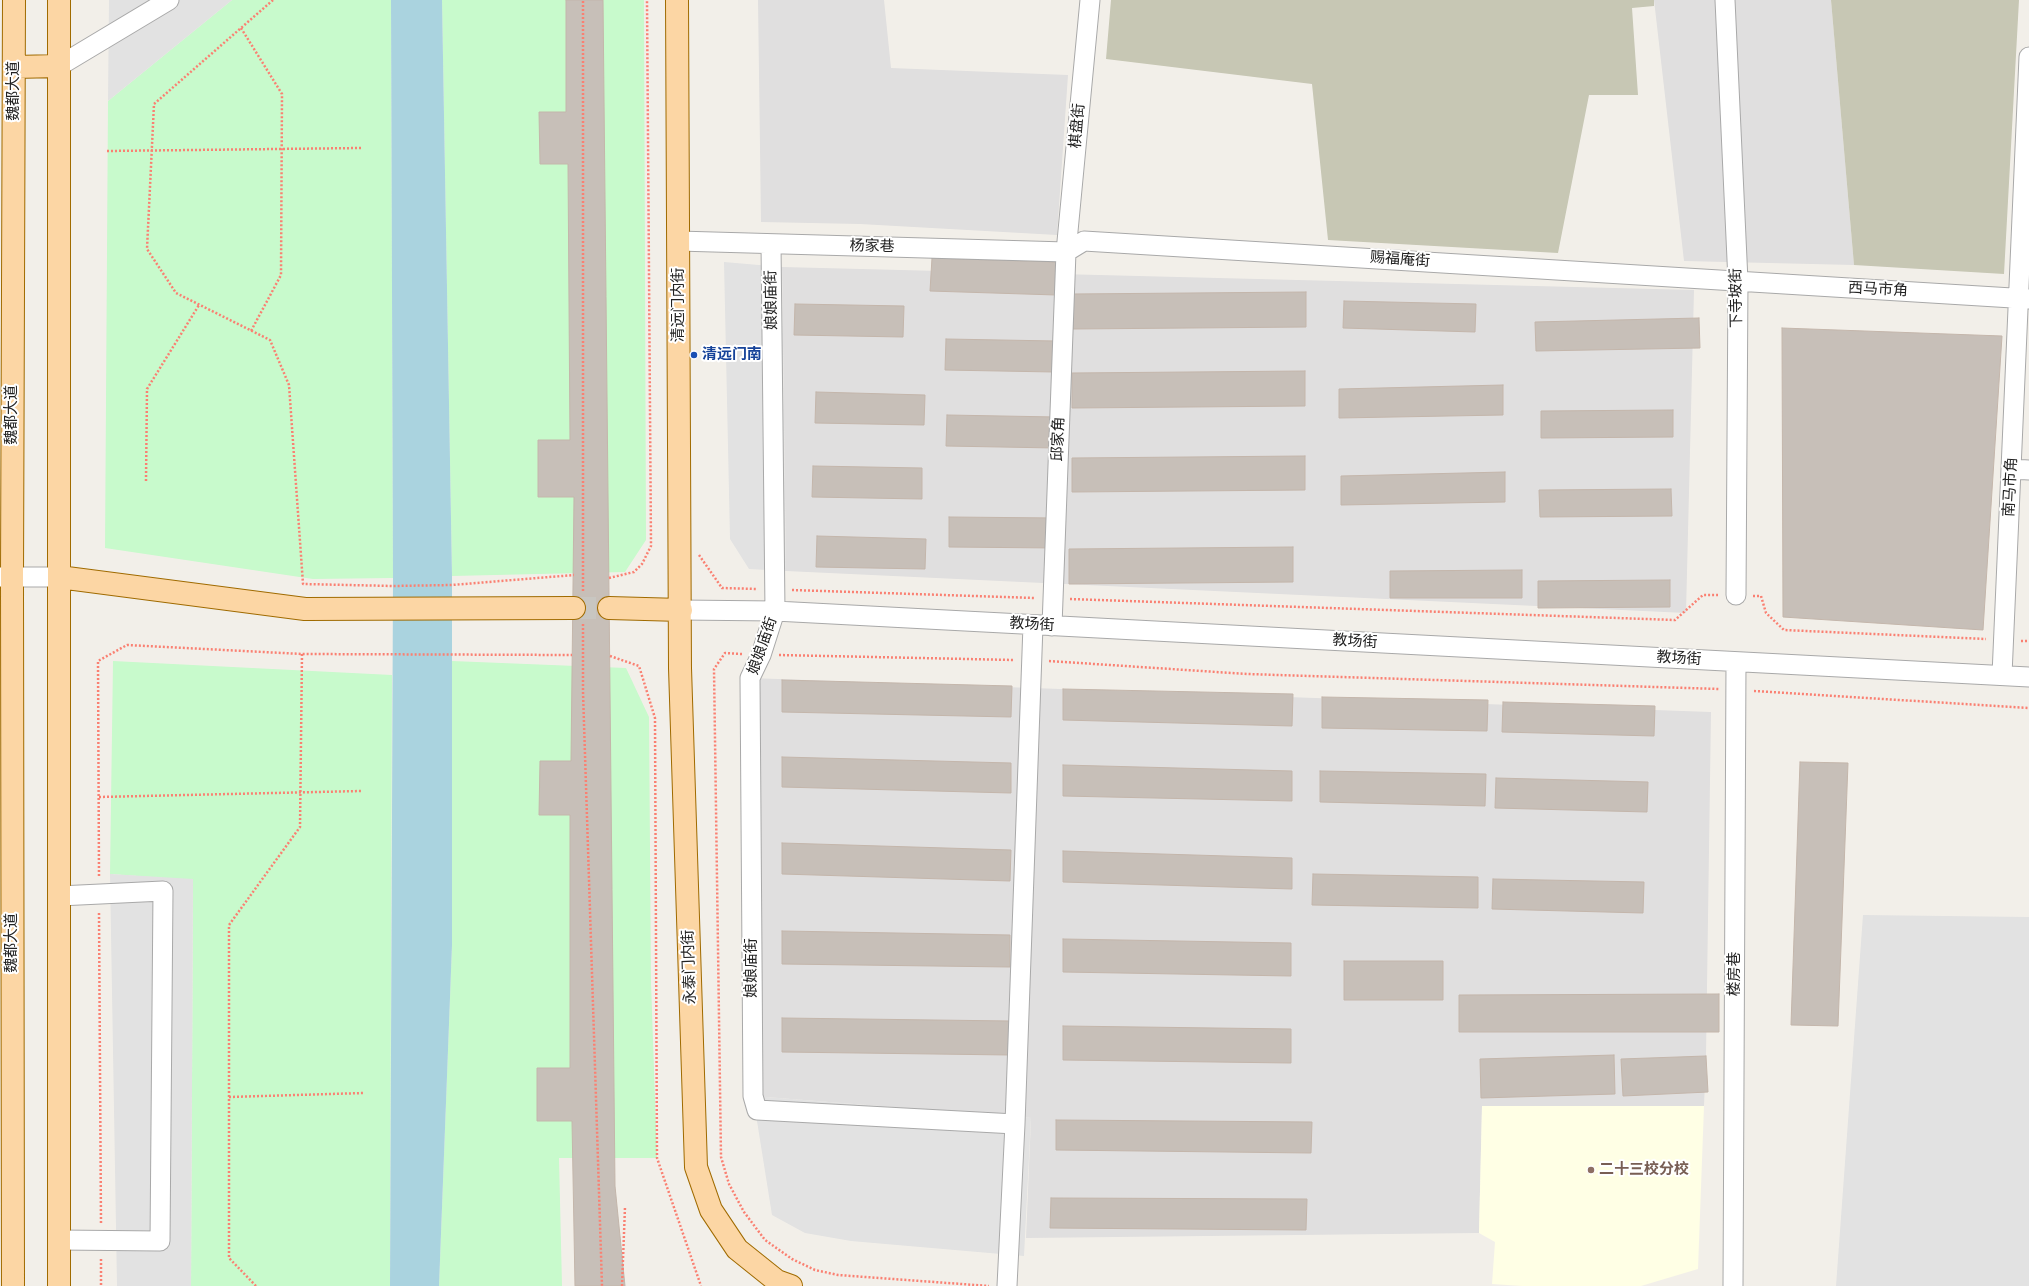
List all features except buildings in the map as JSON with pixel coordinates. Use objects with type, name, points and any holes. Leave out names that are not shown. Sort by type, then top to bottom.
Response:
[{"type":"main road","name":"魏都大道","points":[[13,1286],[6,577],[7,67],[14,0]]},
{"type":"main road","points":[[59,0],[60,1286]]},
{"type":"main road","name":"清远门内街","points":[[677,0],[681,610]]},
{"type":"main road","points":[[7,67],[59,66]]},
{"type":"main road","points":[[60,578],[305,609],[521,607],[580,608]]},
{"type":"main road","points":[[609,608],[681,610]]},
{"type":"main road","name":"永泰门内街","points":[[681,610],[680,675],[696,1167],[711,1210],[737,1249],[777,1281],[791,1286]]},
{"type":"street","name":"棋盘街","points":[[1066,252],[1090,0]]},
{"type":"street","name":"下寺坡街","points":[[1725,0],[1738,281],[1736,596]]},
{"type":"street","points":[[59,66],[163,2]]},
{"type":"street","name":"南马市角","points":[[2002,676],[2020,470],[2029,57]]},
{"type":"street","name":"杨家巷","points":[[678,241],[1066,252]]},
{"type":"street","name":"赐福庵街","points":[[1066,252],[1084,241],[1738,281]]},
{"type":"street","name":"娘娘庙街","points":[[771,244],[775,611],[761,655],[750,678],[753,1096],[757,1110],[1015,1124]]},
{"type":"street","name":"邱家角","points":[[1052,626],[1066,252]]},
{"type":"street","name":"西马市角","points":[[1738,281],[2024,298]]},
{"type":"street","points":[[6,577],[60,578]]},
{"type":"street","name":"教场街","points":[[681,610],[775,611],[2029,677]]},
{"type":"street","points":[[1007,1286],[1015,1124],[1033,625]]},
{"type":"street","name":"楼房巷","points":[[1733,1286],[1736,662]]},
{"type":"street","points":[[60,896],[163,891],[160,1241],[60,1240]]},
{"type":"path","points":[[273,0],[154,104],[148,249],[176,293],[270,340],[289,385],[303,584],[393,586],[452,585],[574,575]]},
{"type":"path","points":[[584,0],[580,608],[602,1286]]},
{"type":"path","points":[[609,578],[634,572],[642,564],[651,546],[647,0]]},
{"type":"path","points":[[241,28],[282,94],[281,275],[251,331]]},
{"type":"path","points":[[107,151],[152,152],[282,148],[361,148]]},
{"type":"path","points":[[146,481],[147,389],[199,305]]},
{"type":"path","points":[[722,588],[1675,620],[1703,595],[1761,596],[1766,614],[1784,630],[2029,641]]},
{"type":"path","points":[[101,1286],[98,661],[127,645],[302,654],[572,655]]},
{"type":"path","points":[[714,669],[725,653],[1031,660],[1247,674],[1679,686],[2029,708]]},
{"type":"path","points":[[256,1286],[229,1258],[229,925],[300,827],[302,654]]},
{"type":"path","points":[[610,656],[639,666],[655,718],[657,1158],[701,1286]]},
{"type":"path","points":[[99,797],[361,791]]},
{"type":"path","points":[[229,1097],[364,1093]]},
{"type":"path","points":[[622,1286],[625,1207]]},
{"type":"shaded area","points":[[109,0],[232,0],[108,101]]},
{"type":"shaded area","points":[[758,0],[884,0],[891,68],[1068,75],[1057,235],[860,224],[761,222]]},
{"type":"shaded area","points":[[1111,0],[1654,0],[1654,6],[1632,8],[1638,95],[1589,95],[1558,253],[1328,240],[1312,84],[1106,59]]},
{"type":"shaded area","points":[[1654,0],[1831,0],[1854,265],[1684,261]]},
{"type":"shaded area","points":[[1831,0],[2019,0],[2004,274],[1854,265]]},
{"type":"shaded area","points":[[724,262],[782,267],[786,571],[749,569],[730,539]]},
{"type":"shaded area","points":[[782,267],[1694,290],[1686,613],[786,571]]},
{"type":"shaded area","points":[[750,678],[1711,712],[1704,1106],[1482,1106],[1479,1233],[1026,1238],[1031,1118],[753,1096]]},
{"type":"shaded area","points":[[110,874],[193,879],[191,1286],[117,1286]]},
{"type":"shaded area","points":[[1863,915],[2029,917],[2029,1286],[1836,1286]]},
{"type":"shaded area","points":[[753,1096],[1031,1118],[1024,1256],[851,1241],[805,1233],[772,1215]]},
{"type":"shaded area","name":"二十三校分校","points":[[1482,1106],[1704,1106],[1698,1269],[1641,1286],[1522,1286],[1492,1284],[1495,1242],[1479,1233]]},
{"type":"green space","points":[[232,0],[391,0],[393,578],[313,579],[105,548],[108,101]]},
{"type":"green space","points":[[442,0],[644,0],[646,540],[625,572],[452,576]]},
{"type":"green space","points":[[113,661],[392,675],[390,1286],[191,1286],[193,880],[110,874]]},
{"type":"green space","points":[[452,661],[626,668],[649,717],[651,982],[657,1158],[559,1158],[562,1286],[439,1286],[452,945]]},
{"type":"water","points":[[391,0],[442,0],[452,576],[452,945],[439,1286],[390,1286],[393,578]]},
{"type":"tunnel","points":[[574,608],[609,608]]},
{"type":"place","name":"清远门南","points":[[694,355]]},
{"type":"place","name":"二十三校分校","points":[[1591,1170]]}]
